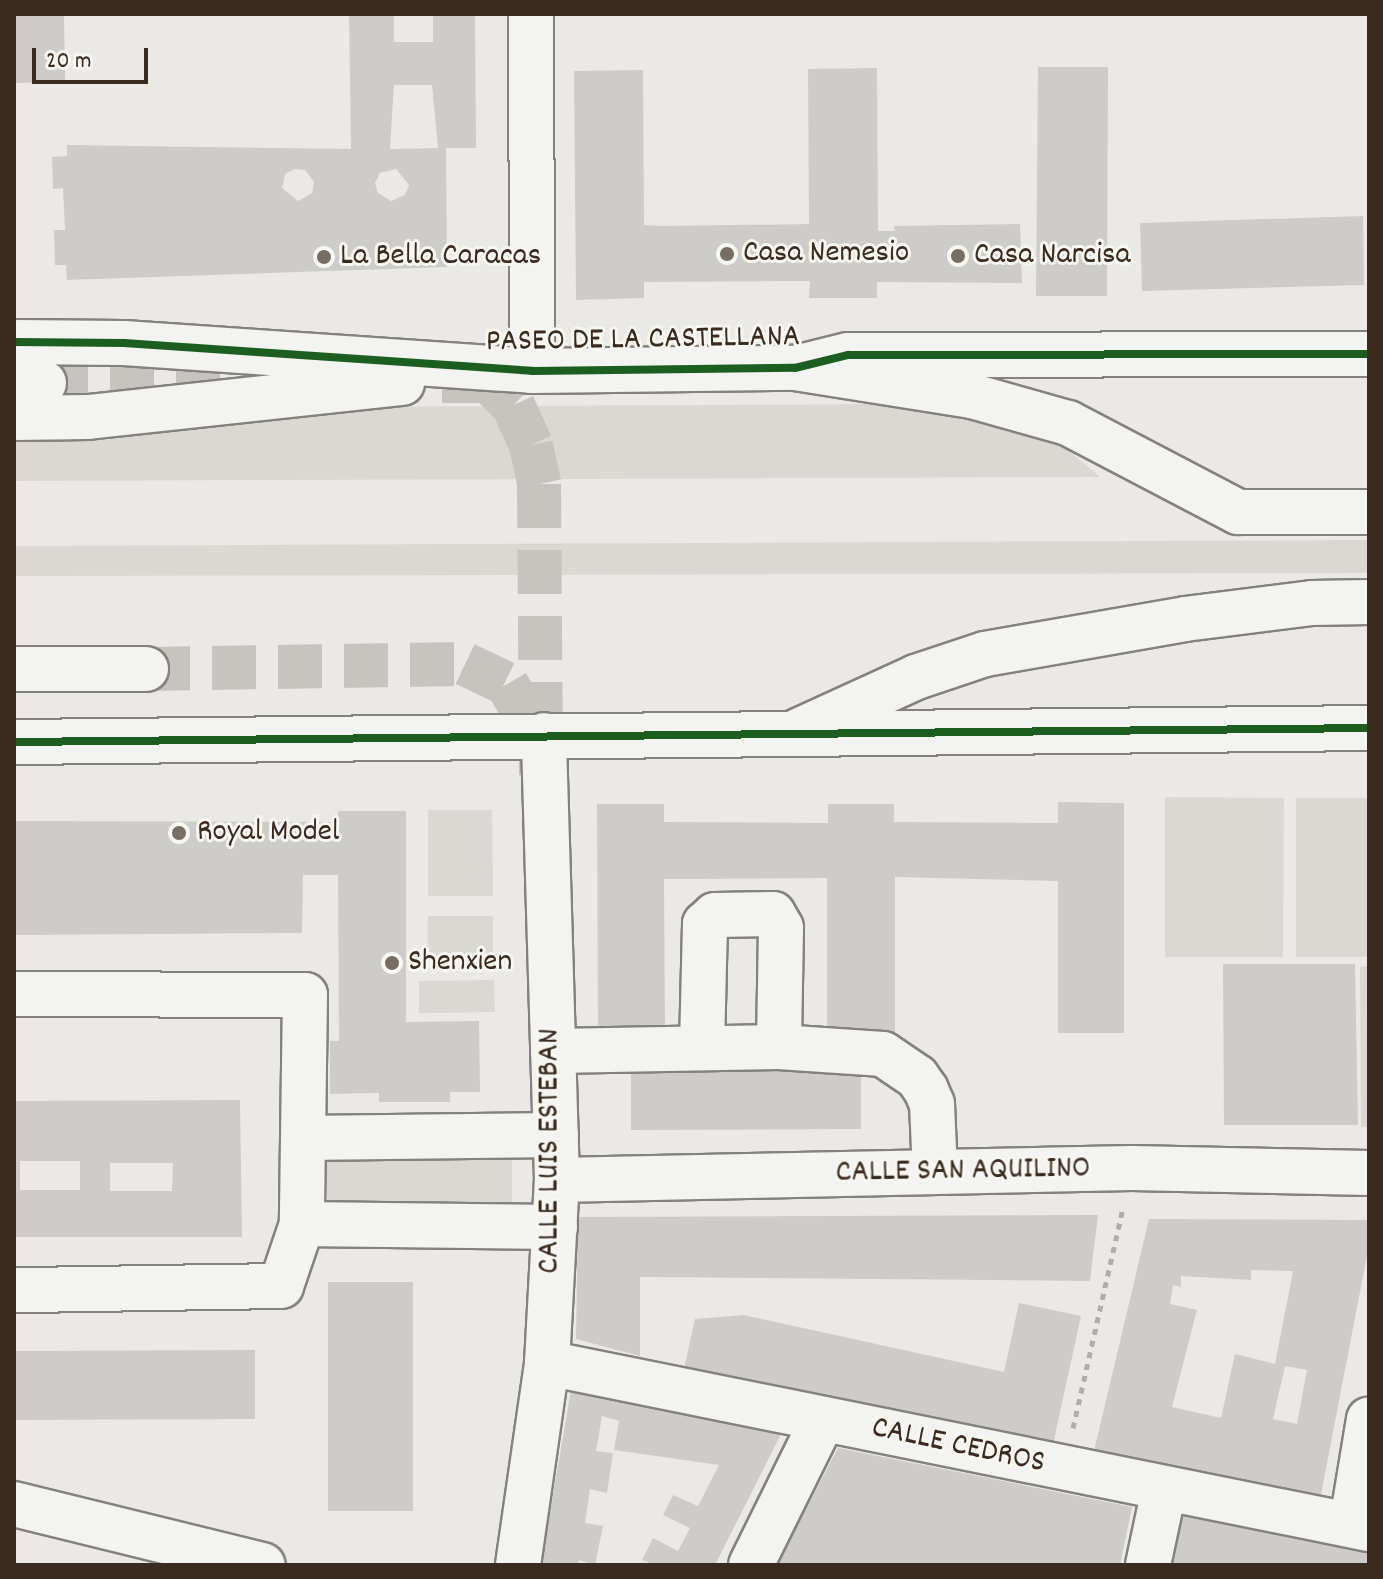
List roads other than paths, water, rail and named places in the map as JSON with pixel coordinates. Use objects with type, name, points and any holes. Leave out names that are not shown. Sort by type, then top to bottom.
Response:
[{"type":"main road","points":[[531,14],[532,371]]},
{"type":"main road","name":"PASEO DE LA CASTELLANA","points":[[14,342],[124,343],[532,371],[795,368],[848,355],[1369,354]]},
{"type":"main road","points":[[795,368],[972,396],[1068,423],[1238,512],[1369,512]]},
{"type":"main road","name":"PASEO DE LA CASTELLANA","points":[[14,418],[88,417],[532,371]]},
{"type":"main road","points":[[798,731],[916,677],[985,654],[1126,627],[1312,603],[1369,602]]},
{"type":"main road","points":[[14,669],[146,669]]},
{"type":"main road","points":[[14,742],[798,731],[1369,728]]},
{"type":"main road","name":"CALLE LUIS ESTEBAN","points":[[518,1565],[547,1363],[557,1180],[544,735]]},
{"type":"main road","points":[[702,1047],[705,924],[715,915],[773,914],[781,928],[779,1047]]},
{"type":"main road","points":[[14,994],[305,995],[302,1224],[281,1286],[14,1290]]},
{"type":"main road","points":[[553,1051],[702,1047],[869,1051],[917,1077],[932,1104],[935,1172]]},
{"type":"main road","points":[[304,1138],[556,1135]]},
{"type":"main road","name":"CALLE SAN AQUILINO","points":[[557,1180],[1132,1168],[1369,1173]]},
{"type":"main road","points":[[302,1224],[555,1227]]},
{"type":"main road","name":"CALLE CEDROS","points":[[547,1363],[1164,1490],[1365,1509]]},
{"type":"main road","points":[[751,1565],[823,1419]]},
{"type":"main road","points":[[1365,1509],[1369,1419]]},
{"type":"main road","points":[[1148,1565],[1164,1490]]},
{"type":"main road","points":[[14,1504],[263,1565]]},
{"type":"tunnel","points":[[442,381],[488,381],[513,405],[531,445],[539,484],[541,775]]},
{"type":"tunnel","points":[[44,383],[261,382]]},
{"type":"tunnel","points":[[146,669],[465,664],[507,684],[528,720]]},
{"type":"place","name":"Casa Nemesio","points":[[727,254]]},
{"type":"place","name":"Casa Narcisa","points":[[958,256]]},
{"type":"place","name":"La Bella Caracas","points":[[324,257]]},
{"type":"place","name":"Royal Model","points":[[179,833]]},
{"type":"place","name":"Shenxien","points":[[392,963]]}]
